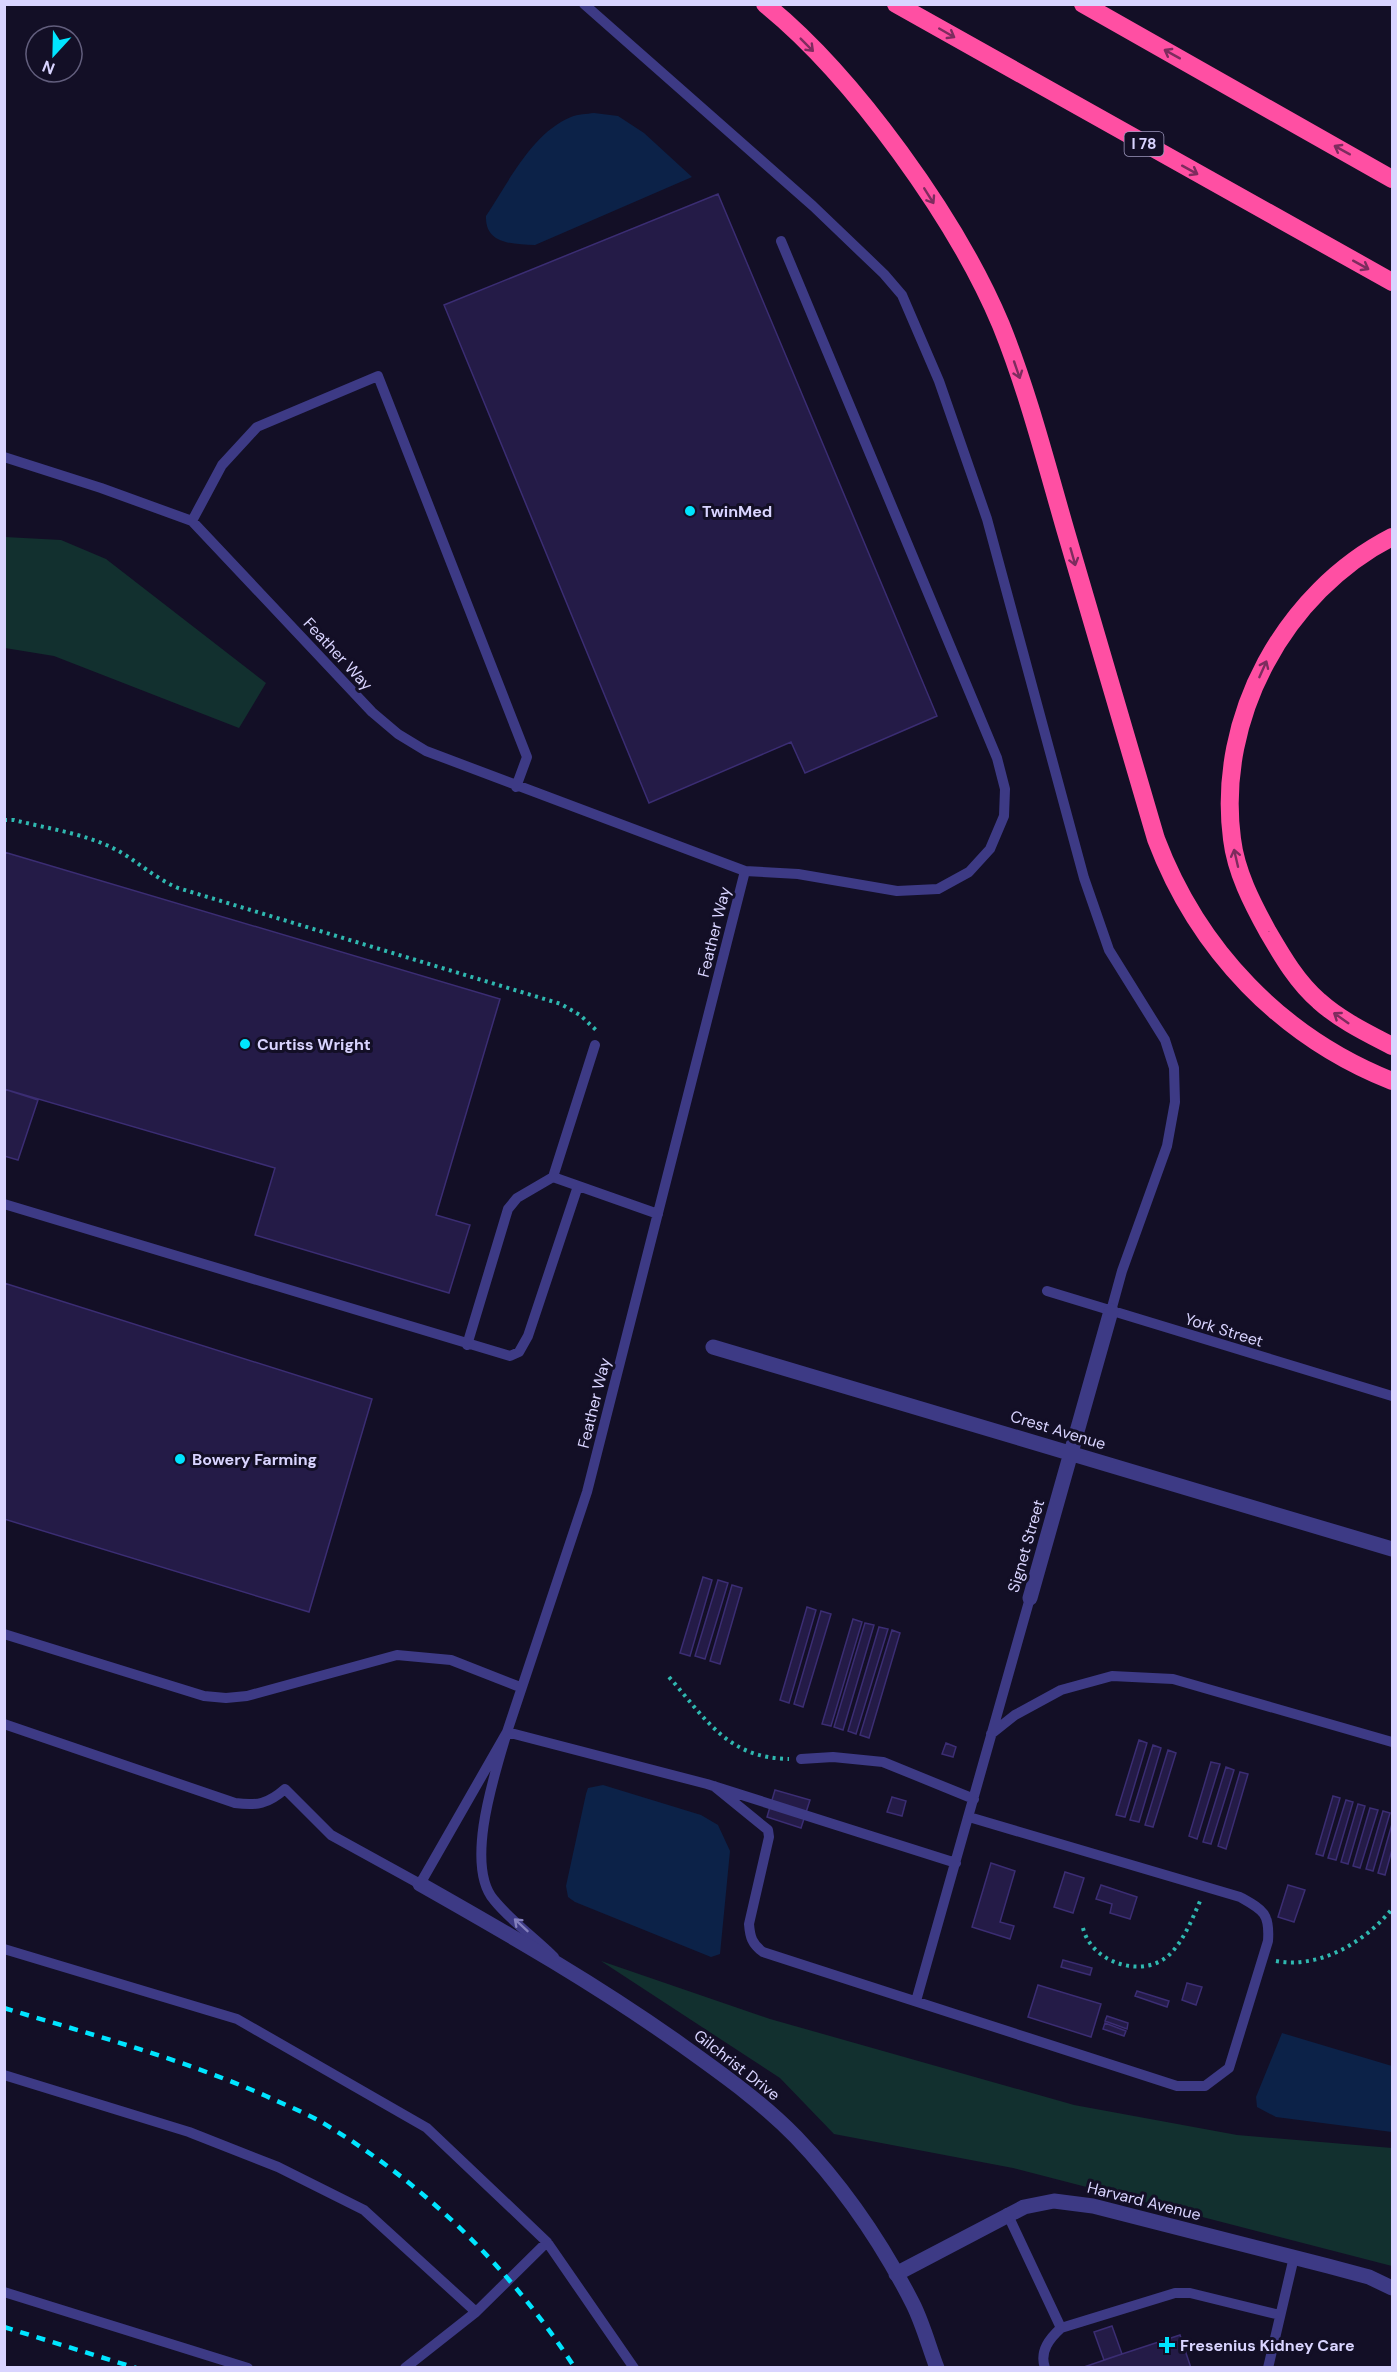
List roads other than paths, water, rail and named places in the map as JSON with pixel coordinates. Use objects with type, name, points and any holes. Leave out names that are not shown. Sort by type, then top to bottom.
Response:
[{"type":"highway","points":[[765,4],[817,54],[853,95],[916,176],[978,279],[1000,324],[1030,409],[1155,840],[1170,876],[1189,910],[1210,943],[1264,1003],[1317,1043],[1392,1081]]},
{"type":"highway","name":"I 78","points":[[896,4],[1392,282]]},
{"type":"highway","points":[[1083,4],[1392,179]]},
{"type":"highway","points":[[1392,537],[1338,572],[1311,597],[1282,633],[1265,664],[1241,729],[1233,766],[1230,803],[1232,840],[1240,874],[1255,908],[1295,975],[1318,1001],[1346,1021],[1392,1046]]},
{"type":"street","name":"Signet Street","points":[[1030,1598],[1111,1311]]},
{"type":"street","name":"Crest Avenue","points":[[713,1347],[1392,1549]]},
{"type":"street","name":"Gilchrist Drive","points":[[420,1884],[563,1965],[736,2083],[795,2136],[860,2215],[914,2305],[937,2367]]},
{"type":"street","name":"Harvard Avenue","points":[[896,2274],[1007,2213],[1038,2204],[1072,2202],[1294,2257],[1368,2277],[1392,2288]]},
{"type":"lane","points":[[584,4],[813,206],[884,274],[902,295],[939,381],[987,519],[1084,878],[1109,950],[1165,1040],[1174,1068],[1175,1102],[1167,1146],[1122,1271],[1111,1311]]},
{"type":"lane","points":[[745,871],[798,874],[897,891],[939,889],[969,872],[990,849],[1004,816],[1005,789],[997,758],[782,241]]},
{"type":"lane","points":[[192,521],[222,465],[257,427],[378,376],[526,757],[516,787]]},
{"type":"lane","name":"Feather Way","points":[[4,457],[101,488],[192,521],[372,712],[398,734],[426,751],[516,787],[745,871],[587,1492],[507,1732],[494,1778],[481,1856],[482,1879],[493,1900],[563,1965]]},
{"type":"lane","points":[[467,1345],[508,1209],[517,1197],[553,1177],[595,1045]]},
{"type":"lane","points":[[553,1177],[658,1214]]},
{"type":"lane","points":[[4,1204],[467,1345],[510,1356],[524,1346],[578,1186]]},
{"type":"lane","name":"York Street","points":[[1047,1291],[1392,1396]]},
{"type":"lane","name":"Signet Street","points":[[916,2001],[1030,1598]]},
{"type":"lane","points":[[4,1634],[204,1696],[226,1698],[247,1696],[397,1654],[451,1660],[520,1688]]},
{"type":"lane","points":[[991,1734],[1015,1715],[1061,1690],[1112,1676],[1173,1679],[1392,1742]]},
{"type":"lane","points":[[4,1724],[235,1803],[255,1806],[272,1801],[285,1789],[331,1834],[420,1884]]},
{"type":"lane","points":[[507,1732],[714,1786],[956,1863]]},
{"type":"lane","name":"Feather Way","points":[[420,1884],[507,1732]]},
{"type":"lane","points":[[801,1759],[833,1757],[883,1762],[975,1795]]},
{"type":"lane","points":[[714,1786],[768,1830],[749,1924],[750,1937],[755,1946],[763,1952],[1177,2086],[1205,2086],[1229,2068],[1262,1959],[1269,1922],[1261,1909],[1239,1898],[1206,1887],[969,1817]]},
{"type":"lane","points":[[4,1948],[237,2019],[428,2128],[547,2242],[634,2367]]},
{"type":"lane","points":[[4,2075],[189,2132],[278,2167],[364,2210],[476,2312]]},
{"type":"lane","points":[[1007,2213],[1061,2328]]},
{"type":"lane","points":[[405,2367],[476,2312],[547,2242]]},
{"type":"lane","points":[[1268,2367],[1294,2257]]},
{"type":"lane","points":[[4,2292],[248,2367]]},
{"type":"lane","points":[[1045,2367],[1044,2352],[1053,2335],[1061,2328],[1183,2292],[1280,2315]]},
{"type":"water","points":[[594,113],[618,116],[644,133],[692,177],[535,245],[509,243],[495,237],[487,225],[486,216],[522,160],[557,124],[574,116]]},
{"type":"water","points":[[603,1785],[701,1815],[718,1825],[730,1851],[720,1954],[711,1957],[575,1902],[568,1897],[566,1886],[586,1794],[588,1788]]},
{"type":"water","points":[[1282,2033],[1392,2066],[1392,2132],[1276,2117],[1257,2107],[1256,2097]]},
{"type":"railway","points":[[4,2008],[202,2070],[303,2112],[323,2123],[396,2173],[463,2231],[523,2296],[575,2368]]},
{"type":"railway","points":[[4,2327],[136,2368]]},
{"type":"place","name":"TwinMed","points":[[690,511]]},
{"type":"place","name":"Curtiss Wright","points":[[245,1044]]},
{"type":"place","name":"Bowery Farming","points":[[180,1459]]},
{"type":"place","name":"Fresenius Kidney Care","points":[[1167,2345]]}]
